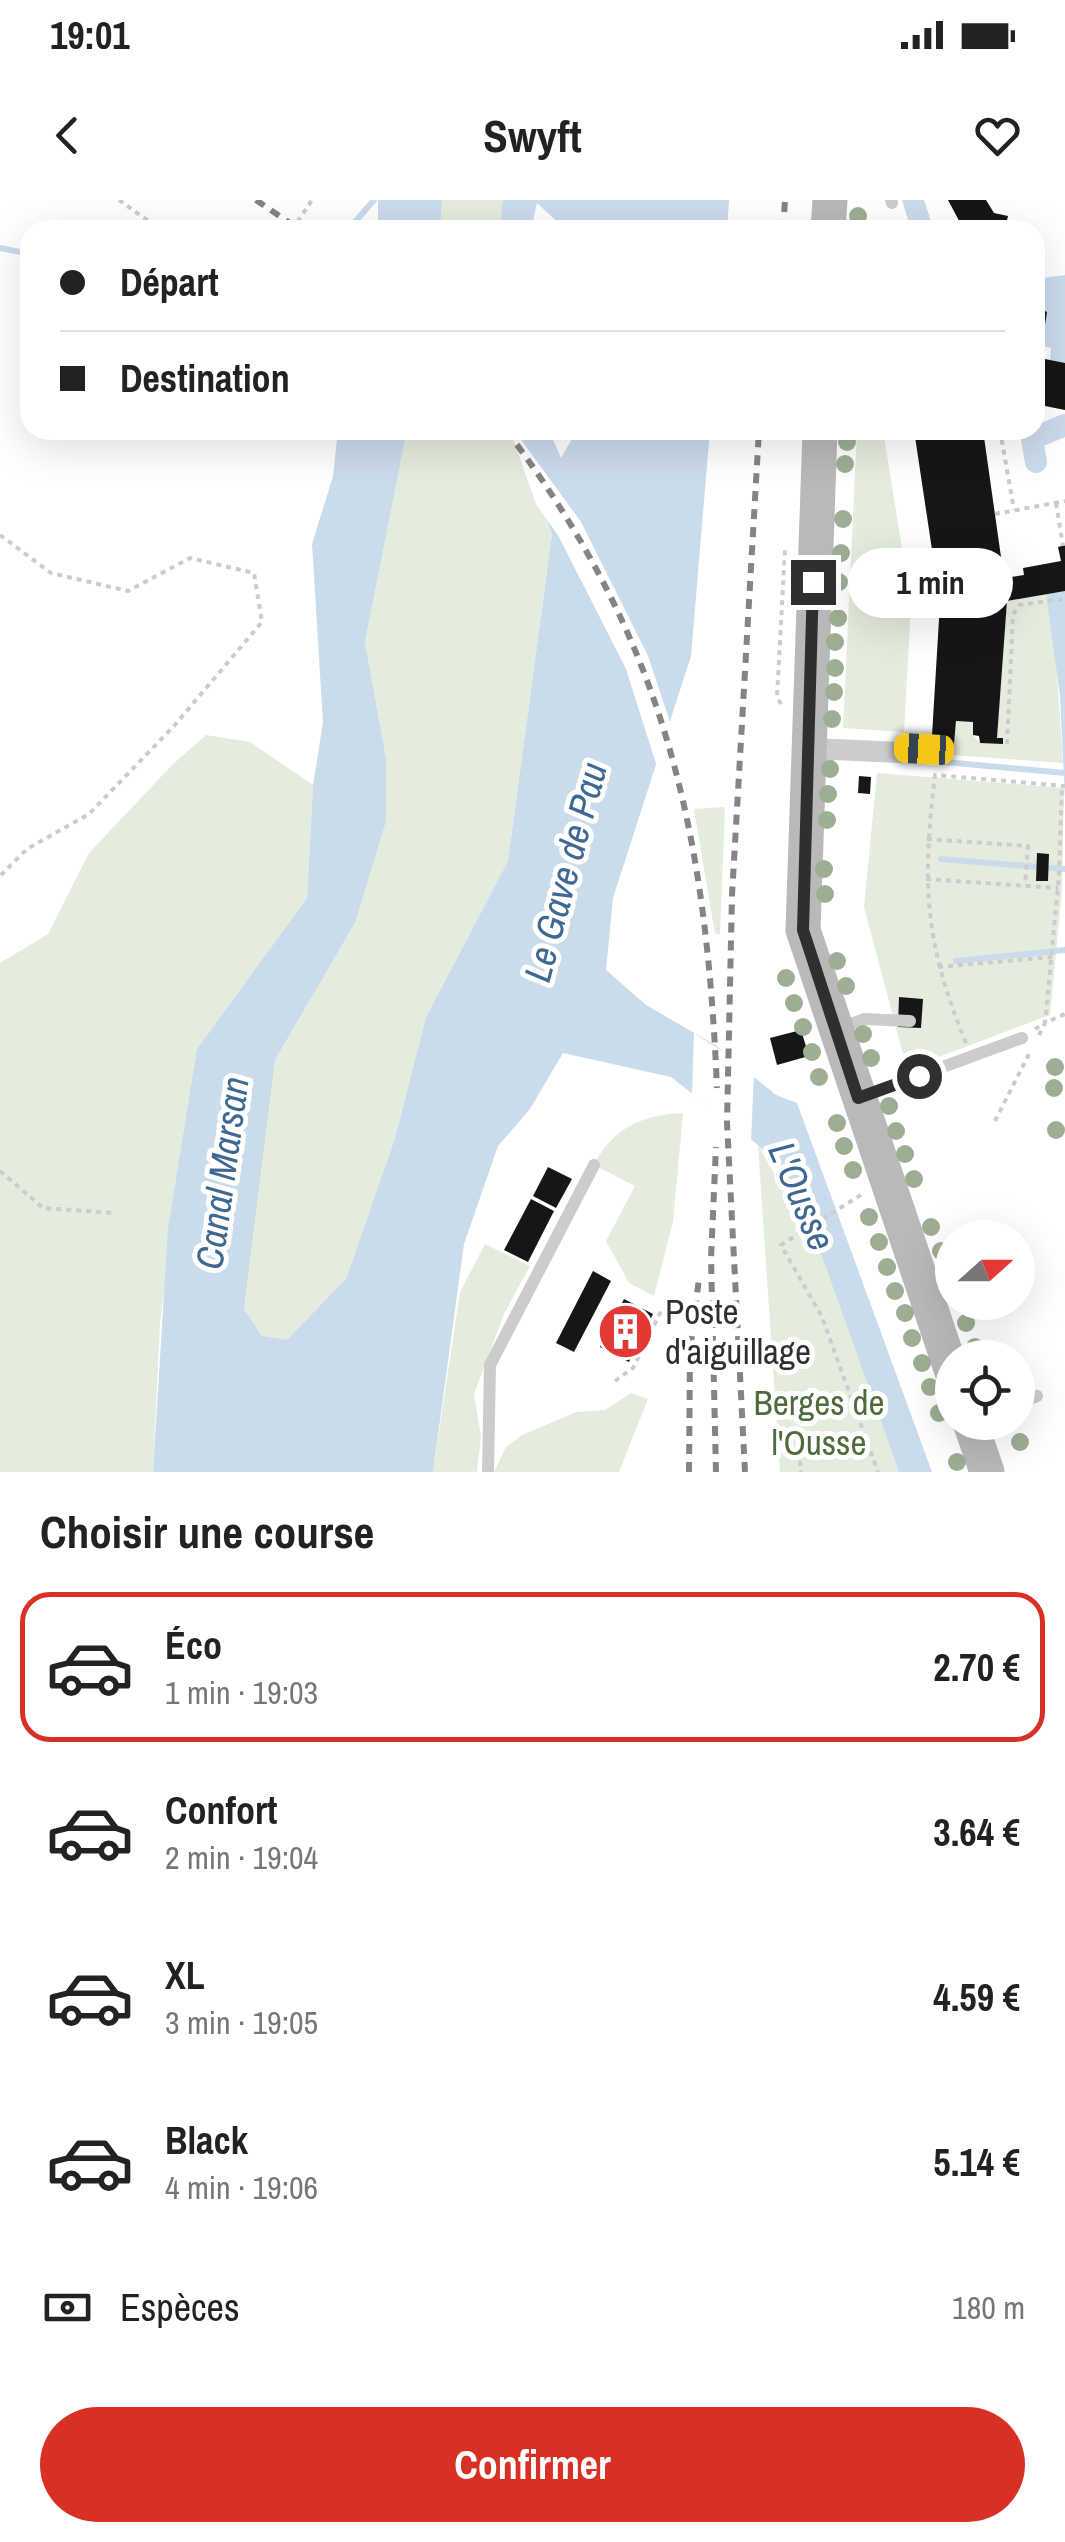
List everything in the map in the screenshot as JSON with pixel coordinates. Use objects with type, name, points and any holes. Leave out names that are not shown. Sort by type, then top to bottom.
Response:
[{"type":"main road","points":[[820,440],[806,744],[803,930],[941,1340]]},
{"type":"main road","points":[[976,1440],[987,1472]]},
{"type":"lane","points":[[806,744],[924,754],[833,754],[816,768],[806,798]]},
{"type":"lane","points":[[836,1029],[864,1019],[910,1021]]},
{"type":"lane","points":[[858,1098],[1022,1038]]},
{"type":"lane","points":[[488,1472],[490,1365],[594,1165]]},
{"type":"path","points":[[118,200],[146,220]]},
{"type":"path","points":[[1002,440],[1014,510]]},
{"type":"path","points":[[995,514],[1065,501]]},
{"type":"path","points":[[1056,503],[1063,546]]},
{"type":"path","points":[[0,535],[52,573],[128,590],[190,558],[254,574],[262,622],[174,726],[89,814],[27,849],[0,876]]},
{"type":"path","points":[[1007,744],[1012,615],[1019,605],[1065,599]]},
{"type":"path","points":[[972,1058],[931,941],[926,879],[935,775],[1063,785],[1045,1023],[996,1121]]},
{"type":"path","points":[[927,839],[1028,846],[1025,885]]},
{"type":"path","points":[[926,879],[1058,888]]},
{"type":"path","points":[[938,967],[1052,956]]},
{"type":"path","points":[[1022,1038],[1065,1014]]},
{"type":"path","points":[[0,1171],[42,1208],[115,1213]]},
{"type":"path","points":[[859,1196],[781,1244],[822,1318],[878,1472]]},
{"type":"path","points":[[615,1381],[633,1368],[660,1311],[720,1320]]},
{"type":"path","points":[[797,1431],[802,1472]]},
{"type":"green space","points":[[442,200],[503,200],[500,220],[441,220]]},
{"type":"green space","points":[[405,440],[519,440],[552,534],[508,861],[426,1017],[395,1138],[346,1279],[288,1341],[262,1336],[244,1309],[275,1060],[355,923],[386,758],[365,642]]},
{"type":"green space","points":[[857,440],[885,440],[911,604],[904,732],[843,728]]},
{"type":"green space","points":[[1046,594],[1054,631],[1063,763],[953,755],[956,721],[973,722],[973,735],[980,743],[1003,743],[997,737],[1007,601]]},
{"type":"green space","points":[[206,735],[250,742],[313,785],[307,898],[197,1049],[160,1323],[153,1472],[0,1472],[0,963],[48,934],[89,853],[172,765]]},
{"type":"green space","points":[[877,773],[1064,788],[1062,891],[1050,1015],[907,1069],[864,907]]},
{"type":"green space","points":[[725,807],[720,934],[715,934],[694,809]]},
{"type":"green space","points":[[683,1113],[673,1222],[654,1296],[629,1283],[606,1241],[635,1186],[594,1165],[620,1132],[642,1120]]},
{"type":"green space","name":"Berges de l'Ousse","points":[[758,1145],[788,1197],[801,1239],[815,1231],[899,1472],[780,1472]]},
{"type":"green space","points":[[485,1244],[530,1266],[504,1314],[474,1394],[481,1436],[477,1472],[433,1472],[460,1292]]},
{"type":"green space","points":[[631,1393],[648,1399],[619,1472],[494,1472],[506,1447],[522,1435],[576,1412],[605,1410]]},
{"type":"water","points":[[378,200],[442,200],[441,220],[378,220]]},
{"type":"water","points":[[503,200],[729,200],[728,220],[555,220],[537,203],[533,220],[500,220]]},
{"type":"water","points":[[902,200],[924,200],[931,220],[908,220]]},
{"type":"water","points":[[1065,275],[1065,363],[1050,360],[1051,348],[1045,347],[1045,278]]},
{"type":"water","points":[[337,440],[405,440],[365,642],[386,758],[386,821],[355,923],[275,1060],[244,1309],[262,1336],[287,1340],[346,1279],[395,1138],[426,1017],[508,861],[552,534],[519,440],[553,440],[561,458],[571,440],[709,440],[691,656],[613,898],[606,970],[646,1005],[715,1045],[776,1095],[797,1103],[932,1472],[899,1472],[800,1195],[758,1145],[671,1077],[563,1053],[530,1109],[498,1146],[464,1244],[433,1472],[153,1472],[168,1229],[197,1049],[307,898],[313,785],[323,722],[312,544],[333,476]]},
{"type":"water","points":[[1065,591],[1065,799],[1060,696],[1046,594]]},
{"type":"pier","points":[[514,440],[521,440],[581,522],[648,656],[672,728],[658,770],[626,669],[559,537],[536,504]]},
{"type":"pier","points":[[694,1033],[754,1072],[751,1142],[692,1094]]},
{"type":"building","points":[[948,200],[986,200],[994,213],[1008,216],[1007,220],[959,220]]},
{"type":"building","points":[[1045,359],[1065,363],[1065,410],[1045,406]]},
{"type":"building","points":[[916,440],[984,440],[1004,578],[1024,575],[1023,568],[1061,561],[1058,547],[1065,545],[1065,591],[1007,601],[997,738],[1003,738],[1003,744],[980,743],[979,736],[973,735],[973,722],[956,721],[953,755],[931,752],[940,603]]},
{"type":"building","points":[[859,776],[871,777],[870,794],[858,793]]},
{"type":"building","points":[[1037,853],[1049,854],[1048,881],[1036,881]]},
{"type":"building","points":[[899,997],[923,999],[921,1028],[898,1027]]},
{"type":"building","points":[[801,1030],[809,1056],[777,1065],[770,1038]]},
{"type":"building","points":[[548,1167],[572,1179],[556,1208],[533,1196]]},
{"type":"building","points":[[531,1199],[554,1211],[528,1262],[504,1250]]},
{"type":"building","points":[[593,1271],[611,1281],[574,1352],[556,1343]]},
{"type":"building","name":"Poste d'aiguillage","points":[[624,1299],[653,1314],[629,1362],[600,1347]]},
{"type":"waterway","points":[[357,220],[374,200]]},
{"type":"waterway","points":[[0,248],[20,252]]},
{"type":"waterway","points":[[1045,433],[1065,425]]},
{"type":"waterway","points":[[1032,440],[1036,462]]},
{"type":"waterway","points":[[933,761],[1065,773]]},
{"type":"waterway","points":[[941,859],[1065,869]]},
{"type":"waterway","points":[[956,961],[1065,950]]},
{"type":"railway","points":[[256,200],[285,220]]},
{"type":"railway","points":[[784,220],[785,200]]},
{"type":"railway","points":[[513,440],[561,508],[605,586],[640,663],[667,741],[688,822],[702,906],[717,1088]]},
{"type":"railway","points":[[745,1472],[727,1123],[732,895],[758,440]]},
{"type":"railway","points":[[716,1147],[711,1258],[716,1472]]},
{"type":"railway","points":[[689,1472],[690,1352],[699,1278]]},
{"type":"place","name":"Poste d'aiguillage","points":[[626,1331]]},
{"type":"route","points":[[813,582],[803,930],[858,1098],[919,1076]]},
{"type":"water label","name":"Le Gave de Pau","points":[[565,872]]},
{"type":"water label","name":"Canal Marsan","points":[[222,1173]]},
{"type":"water label","name":"L'Ousse","points":[[802,1196]]}]
